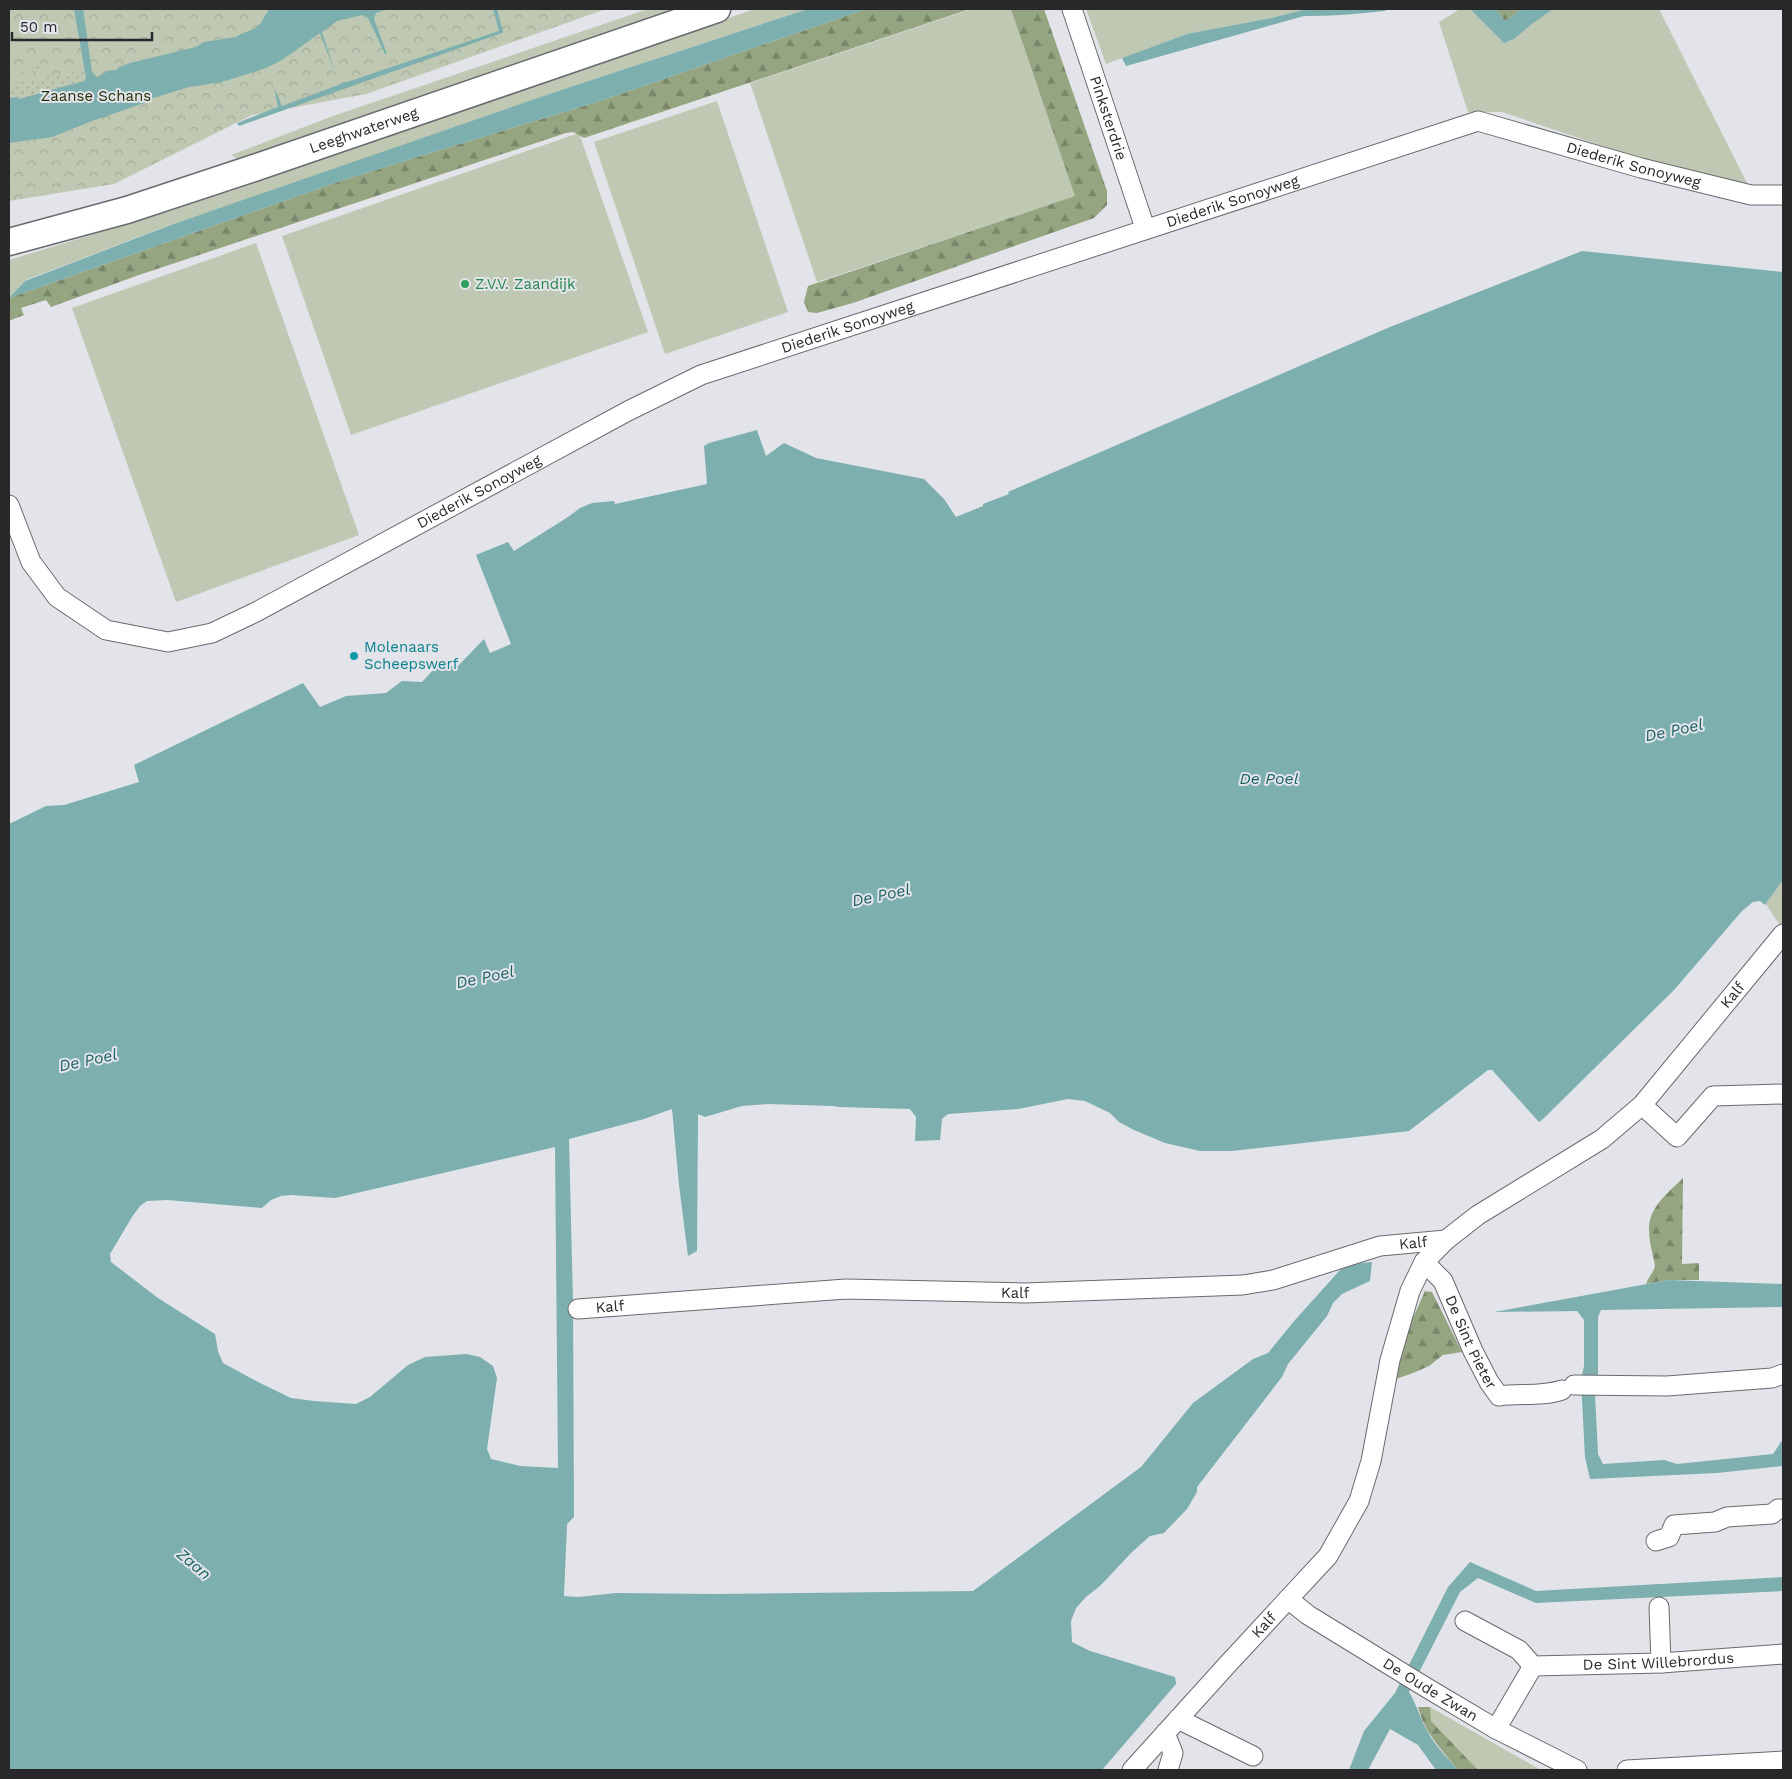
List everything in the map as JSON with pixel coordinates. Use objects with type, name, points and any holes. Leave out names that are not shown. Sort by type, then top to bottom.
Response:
[{"type":"main road","name":"Leeghwaterweg","points":[[9,242],[154,201],[717,9]]},
{"type":"street","name":"Pinksterdrie","points":[[1072,9],[1145,228]]},
{"type":"street","name":"Diederik Sonoyweg","points":[[9,505],[31,562],[57,597],[106,630],[168,642],[212,633],[281,599],[628,411],[701,375],[1145,228],[1478,121],[1641,168],[1751,195],[1783,195]]},
{"type":"street","name":"Kalf","points":[[1132,1770],[1328,1556],[1359,1501],[1371,1461],[1390,1360],[1410,1291],[1424,1262],[1446,1240],[1478,1215],[1602,1139],[1642,1105],[1783,934]]},
{"type":"street","points":[[1642,1105],[1677,1136],[1713,1096],[1783,1094]]},
{"type":"street","name":"Kalf","points":[[578,1309],[846,1289],[1026,1293],[1243,1284],[1273,1280],[1380,1246],[1446,1240]]},
{"type":"street","name":"De Sint Pieter","points":[[1424,1262],[1443,1281],[1473,1351],[1489,1382],[1499,1396],[1512,1394],[1552,1394],[1568,1387],[1676,1385],[1772,1378],[1783,1374]]},
{"type":"street","points":[[1656,1541],[1668,1537],[1674,1524],[1715,1522],[1727,1517],[1772,1514],[1778,1509],[1783,1508]]},
{"type":"street","name":"De Oude Zwan","points":[[1288,1599],[1308,1615],[1496,1729],[1577,1770]]},
{"type":"street","points":[[1659,1607],[1662,1664]]},
{"type":"street","points":[[1465,1621],[1518,1650],[1533,1666],[1496,1729]]},
{"type":"street","name":"De Sint Willebrordus","points":[[1533,1666],[1662,1664],[1783,1654]]},
{"type":"street","points":[[1178,1719],[1252,1756]]},
{"type":"street","points":[[1165,1733],[1173,1753],[1168,1770]]},
{"type":"street","points":[[1627,1770],[1783,1761]]},
{"type":"green space","name":"Zaanse Schans","points":[[9,9],[606,9],[366,94],[252,115],[114,184],[9,201]]},
{"type":"green space","points":[[648,9],[686,9],[238,161],[231,155],[333,116]]},
{"type":"green space","points":[[755,9],[808,9],[564,89],[286,187],[167,226],[26,280],[9,298],[9,260],[218,193]]},
{"type":"green space","points":[[866,9],[970,9],[584,138],[573,132],[566,133],[139,275],[51,307],[46,300],[21,308],[24,315],[9,321],[9,298],[343,180],[603,100]]},
{"type":"green space","points":[[972,9],[1013,9],[1076,196],[817,282],[750,83]]},
{"type":"green space","points":[[1011,9],[1044,9],[1107,191],[1107,205],[1094,218],[853,303],[817,313],[808,312],[804,302],[808,286],[1075,196]]},
{"type":"green space","points":[[1086,9],[1307,9],[1187,34],[1106,64]]},
{"type":"green space","points":[[1460,9],[1470,9],[1504,43],[1514,39],[1553,9],[1659,9],[1749,187],[1635,157],[1502,112],[1468,112],[1439,22]]},
{"type":"green space","points":[[1496,9],[1522,9],[1505,21]]},
{"type":"green space","points":[[42,61],[43,65],[27,76],[19,78],[17,73],[28,72]]},
{"type":"green space","points":[[84,67],[86,78],[84,81],[19,99],[16,97],[9,98],[9,84],[77,72],[77,68]]},
{"type":"green space","points":[[717,101],[788,312],[665,354],[594,142]]},
{"type":"green space","name":"Z.V.V. Zaandijk","points":[[579,133],[648,332],[351,435],[282,236]]},
{"type":"green space","points":[[256,243],[359,535],[176,602],[72,308]]},
{"type":"green space","points":[[1783,880],[1783,924],[1781,927],[1766,904]]},
{"type":"green space","points":[[1683,1178],[1682,1264],[1699,1263],[1699,1280],[1669,1280],[1646,1284],[1655,1265],[1649,1226],[1652,1214],[1658,1204]]},
{"type":"green space","points":[[1425,1291],[1432,1292],[1462,1352],[1443,1355],[1429,1366],[1396,1379],[1405,1336]]},
{"type":"green space","points":[[1418,1707],[1430,1707],[1431,1721],[1478,1770],[1458,1770],[1429,1733]]},
{"type":"green space","points":[[1430,1707],[1541,1770],[1478,1770],[1430,1721]]},
{"type":"water","points":[[74,9],[83,9],[92,72],[97,77],[130,63],[196,47],[204,42],[236,37],[254,29],[261,23],[269,9],[387,9],[376,13],[374,19],[387,54],[385,54],[368,18],[362,15],[337,21],[322,32],[335,73],[320,33],[282,60],[266,68],[222,82],[189,87],[150,99],[150,101],[52,137],[9,143],[9,98],[17,97],[19,99],[84,81],[86,78]]},
{"type":"water","points":[[493,9],[497,9],[502,33],[239,126],[237,123],[278,107],[274,87],[282,106],[341,84],[499,31]]},
{"type":"water","points":[[808,9],[866,9],[603,100],[343,180],[9,298],[25,281],[168,226],[564,89]]},
{"type":"water","points":[[1307,9],[1387,9],[1385,11],[1355,14],[1304,16],[1126,66],[1122,58],[1187,34]]},
{"type":"water","points":[[1470,9],[1496,9],[1505,21],[1522,9],[1553,9],[1514,39],[1504,43]]},
{"type":"water","name":"De Poel","points":[[1582,251],[1783,272],[1783,880],[1765,905],[1760,901],[1753,902],[1742,911],[1674,990],[1539,1122],[1492,1070],[1488,1070],[1409,1131],[1232,1151],[1200,1151],[1165,1143],[1134,1130],[1119,1122],[1110,1113],[1085,1101],[1068,1099],[1018,1109],[948,1114],[942,1119],[940,1140],[915,1141],[916,1117],[910,1109],[768,1104],[742,1106],[705,1117],[698,1114],[697,1251],[688,1256],[672,1109],[644,1119],[569,1139],[573,1302],[574,1517],[567,1524],[564,1596],[578,1597],[616,1593],[714,1594],[973,1591],[1141,1467],[1193,1403],[1253,1359],[1268,1353],[1340,1270],[1353,1264],[1372,1262],[1370,1281],[1342,1294],[1333,1303],[1327,1316],[1288,1364],[1282,1377],[1197,1487],[1197,1492],[1187,1509],[1164,1533],[1150,1536],[1076,1608],[1071,1621],[1072,1642],[1090,1651],[1175,1677],[1176,1684],[1102,1770],[9,1770],[9,824],[46,806],[64,805],[139,782],[134,765],[303,683],[320,707],[346,696],[386,693],[402,681],[422,682],[436,667],[458,666],[484,639],[490,653],[511,644],[476,555],[508,542],[514,551],[580,508],[592,503],[614,501],[615,504],[707,484],[704,446],[709,443],[757,430],[766,456],[784,443],[816,458],[924,479],[944,499],[956,517],[1009,494],[1008,492],[1390,327]],"holes":[[[555,1147],[558,1468],[520,1466],[491,1459],[487,1449],[497,1378],[493,1366],[480,1357],[466,1354],[425,1357],[408,1365],[370,1397],[356,1404],[291,1398],[223,1363],[218,1351],[215,1334],[158,1298],[111,1262],[110,1254],[132,1217],[140,1206],[147,1201],[167,1200],[262,1208],[271,1200],[281,1196],[335,1198]]]},
{"type":"water","points":[[1669,1280],[1783,1284],[1783,1307],[1601,1310],[1598,1317],[1598,1382],[1595,1394],[1598,1454],[1603,1464],[1664,1460],[1677,1464],[1773,1454],[1783,1439],[1783,1466],[1717,1473],[1590,1479],[1585,1457],[1581,1380],[1584,1366],[1584,1320],[1577,1311],[1494,1312]]},
{"type":"water","points":[[1470,1562],[1536,1591],[1783,1577],[1783,1591],[1536,1603],[1478,1578],[1460,1592],[1409,1692],[1431,1737],[1458,1770],[1436,1770],[1418,1745],[1390,1729],[1368,1770],[1349,1770],[1364,1731],[1395,1693],[1448,1587]]},
{"type":"place","name":"Z.V.V. Zaandijk","points":[[465,284]]},
{"type":"place","name":"Molenaars Scheepswerf","points":[[354,656]]},
{"type":"water label","name":"Zaan","points":[[194,1564]]}]
